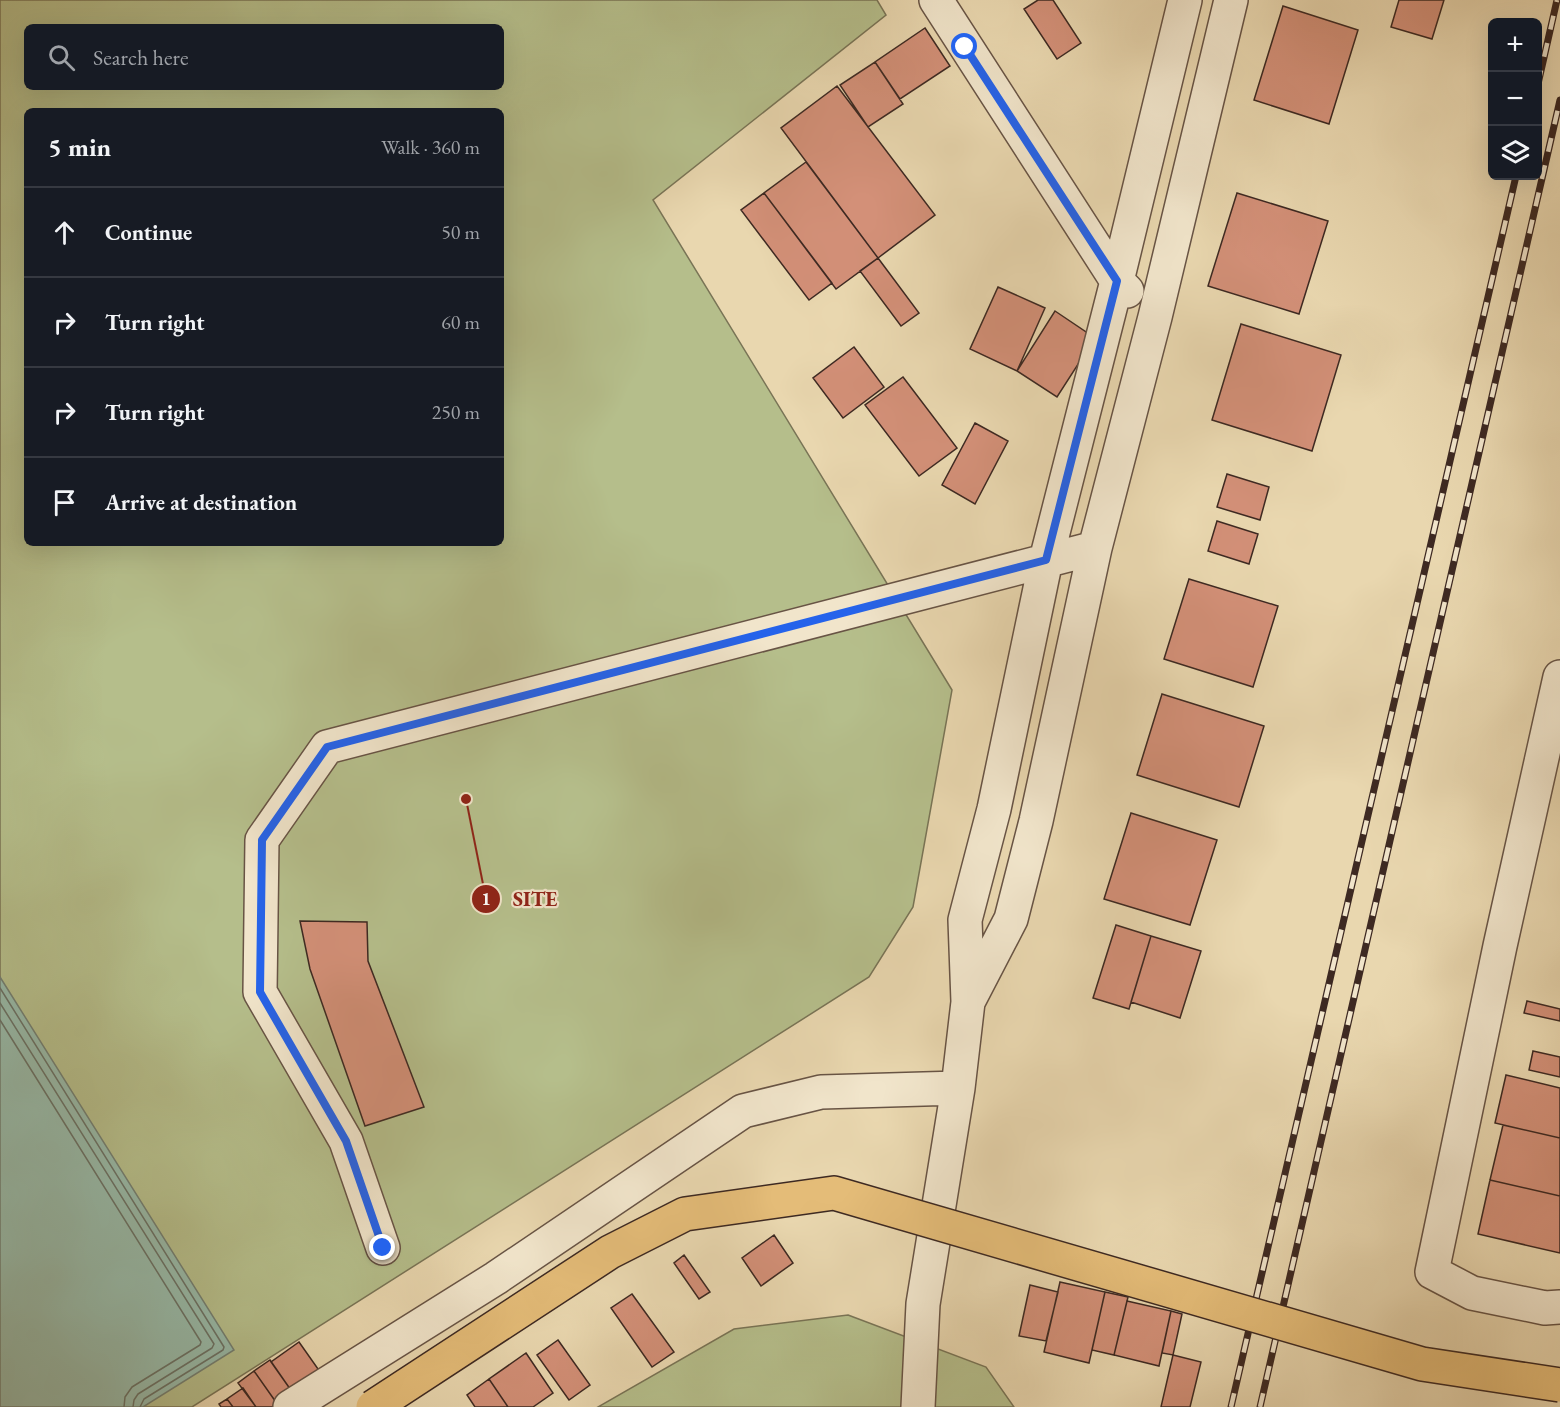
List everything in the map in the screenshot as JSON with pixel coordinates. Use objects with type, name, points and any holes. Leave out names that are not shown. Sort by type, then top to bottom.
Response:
[{"type":"main road","points":[[373,1407],[610,1252],[686,1214],[834,1193],[1422,1364],[1560,1385]]},
{"type":"street","points":[[936,0],[1117,281],[1155,317]]},
{"type":"street","points":[[918,1407],[923,1304],[958,1088],[968,1002],[965,920],[994,809],[1046,560],[1185,0]]},
{"type":"street","points":[[968,1002],[1011,919],[1036,821],[1095,548],[1155,317],[1231,0]]},
{"type":"street","points":[[383,1248],[346,1141],[260,992],[262,840],[327,747],[1095,548]]},
{"type":"street","points":[[1560,677],[1500,946],[1432,1272],[1472,1293],[1545,1308],[1560,1307]]},
{"type":"street","points":[[290,1407],[495,1278],[742,1111],[821,1092],[958,1088]]},
{"type":"green space","points":[[0,0],[877,0],[886,15],[653,200],[952,690],[913,907],[869,977],[192,1407],[0,1407]]},
{"type":"green space","points":[[848,1315],[986,1367],[1014,1407],[598,1407],[734,1329]]},
{"type":"water","points":[[0,977],[234,1350],[143,1407],[0,1407]]},
{"type":"building","points":[[1038,0],[1053,0],[1081,43],[1057,59],[1024,9]]},
{"type":"building","points":[[1399,0],[1444,0],[1432,39],[1391,27]]},
{"type":"building","points":[[1283,6],[1358,30],[1329,124],[1254,100]]},
{"type":"building","points":[[925,28],[950,66],[900,99],[875,62]]},
{"type":"building","points":[[875,62],[903,104],[868,127],[840,85]]},
{"type":"building","points":[[837,86],[935,215],[878,258],[781,128]]},
{"type":"building","points":[[806,162],[878,258],[836,289],[764,193]]},
{"type":"building","points":[[764,193],[832,283],[809,300],[741,210]]},
{"type":"building","points":[[1237,193],[1328,221],[1299,314],[1208,286]]},
{"type":"building","points":[[878,258],[919,313],[901,326],[860,271]]},
{"type":"building","points":[[998,287],[1045,308],[1017,371],[970,349]]},
{"type":"building","points":[[1055,311],[1095,338],[1057,397],[1017,371]]},
{"type":"building","points":[[1241,324],[1341,355],[1312,451],[1212,420]]},
{"type":"building","points":[[854,347],[884,387],[843,418],[813,378]]},
{"type":"building","points":[[903,377],[957,448],[919,476],[865,405]]},
{"type":"building","points":[[975,423],[1008,441],[975,504],[942,485]]},
{"type":"building","points":[[1227,474],[1269,487],[1260,520],[1217,507]]},
{"type":"building","points":[[1217,521],[1258,534],[1249,564],[1208,551]]},
{"type":"building","points":[[1189,579],[1278,606],[1253,687],[1164,659]]},
{"type":"building","points":[[1162,694],[1264,726],[1239,807],[1137,775]]},
{"type":"building","points":[[1131,813],[1217,840],[1190,925],[1104,899]]},
{"type":"building","points":[[300,921],[367,922],[368,961],[424,1107],[365,1126],[310,969]]},
{"type":"building","points":[[1116,925],[1151,936],[1129,1009],[1093,998]]},
{"type":"building","points":[[1151,936],[1201,951],[1180,1018],[1131,1002]]},
{"type":"building","points":[[1527,1001],[1560,1009],[1560,1021],[1524,1013]]},
{"type":"building","points":[[1533,1051],[1560,1057],[1560,1077],[1529,1070]]},
{"type":"building","points":[[1506,1075],[1560,1088],[1560,1138],[1495,1123]]},
{"type":"building","points":[[1503,1125],[1560,1138],[1560,1196],[1490,1180]]},
{"type":"building","points":[[1490,1180],[1560,1196],[1560,1253],[1478,1234]]},
{"type":"building","points":[[774,1235],[793,1263],[761,1286],[742,1258]]},
{"type":"building","points":[[684,1255],[710,1292],[699,1299],[674,1263]]},
{"type":"building","points":[[1060,1282],[1105,1292],[1089,1363],[1044,1352]]},
{"type":"building","points":[[1030,1285],[1058,1292],[1046,1341],[1019,1336]]},
{"type":"building","points":[[1105,1292],[1128,1297],[1114,1355],[1092,1350]]},
{"type":"building","points":[[632,1294],[674,1352],[652,1367],[611,1308]]},
{"type":"building","points":[[1127,1301],[1171,1311],[1159,1366],[1114,1355]]},
{"type":"building","points":[[1171,1311],[1182,1314],[1173,1355],[1162,1353]]},
{"type":"building","points":[[558,1340],[590,1385],[569,1400],[537,1355]]},
{"type":"building","points":[[299,1342],[323,1376],[295,1396],[271,1362]]},
{"type":"building","points":[[526,1353],[553,1393],[533,1407],[508,1407],[489,1379]]},
{"type":"building","points":[[1173,1355],[1201,1362],[1190,1407],[1161,1407]]},
{"type":"building","points":[[270,1360],[295,1396],[278,1405],[254,1371]]},
{"type":"building","points":[[254,1371],[278,1405],[275,1407],[256,1407],[238,1383]]},
{"type":"building","points":[[489,1379],[508,1407],[475,1407],[467,1395]]},
{"type":"building","points":[[243,1388],[256,1407],[233,1407],[227,1399]]},
{"type":"building","points":[[227,1399],[233,1407],[221,1407],[219,1404]]},
{"type":"railway","points":[[1541,72],[1557,0]]},
{"type":"railway","points":[[1260,1407],[1560,100]]},
{"type":"railway","points":[[1231,1407],[1515,180]]},
{"type":"place","name":"SITE","points":[[466,799]]},
{"type":"route","points":[[383,1248],[346,1141],[260,992],[262,840],[327,747],[1046,560],[1117,281],[965,47]]}]
